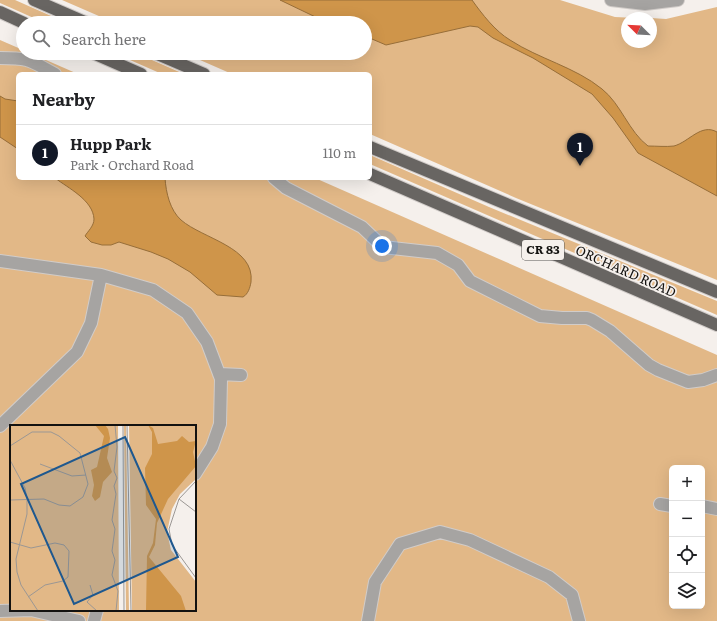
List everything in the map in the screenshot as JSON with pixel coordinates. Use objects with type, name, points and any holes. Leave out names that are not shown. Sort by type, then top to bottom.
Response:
[{"type":"main road","points":[[34,0],[71,16]]},
{"type":"main road","points":[[0,12],[16,19]]},
{"type":"main road","points":[[109,60],[136,72]]},
{"type":"main road","points":[[171,60],[199,72]]},
{"type":"main road","name":"ORCHARD ROAD","points":[[372,148],[717,292]]},
{"type":"main road","name":"ORCHARD ROAD","points":[[372,175],[717,325]]},
{"type":"street","points":[[611,0],[645,4],[678,0]]},
{"type":"street","points":[[0,58],[16,58]]},
{"type":"street","points":[[30,60],[40,64],[52,72]]},
{"type":"street","points":[[277,180],[292,191],[362,227],[383,247],[437,253],[455,263],[465,273],[468,279],[475,284],[540,316],[587,318],[592,320],[610,331],[653,368],[688,382],[703,380],[717,375]]},
{"type":"street","points":[[0,261],[101,275],[153,290],[186,313],[207,342],[221,379],[220,424],[212,448],[196,472]]},
{"type":"street","points":[[0,426],[76,352],[91,323],[101,275]]},
{"type":"street","points":[[219,374],[241,375]]},
{"type":"street","points":[[705,506],[717,509]]},
{"type":"street","points":[[368,621],[375,582],[400,544],[440,532],[470,540],[549,577],[572,595],[579,621]]},
{"type":"street","points":[[0,611],[10,611]]},
{"type":"street","points":[[35,611],[80,621]]},
{"type":"street","points":[[94,621],[97,611]]},
{"type":"shaded area","points":[[0,0],[15,0],[51,16],[29,16],[0,3]]},
{"type":"shaded area","points":[[62,0],[560,0],[615,17],[621,17],[621,48],[657,48],[657,18],[666,19],[717,7],[717,280],[516,198],[372,135],[372,72],[227,72],[200,60],[372,60],[372,16],[99,16]]},
{"type":"shaded area","points":[[280,0],[472,0],[489,22],[504,36],[521,47],[569,69],[602,89],[615,102],[635,133],[648,146],[674,146],[700,131],[711,130],[717,132],[717,196],[638,153],[613,118],[592,94],[533,58],[493,38],[478,27],[470,26],[386,45],[372,39],[372,16],[313,16]]},
{"type":"shaded area","points":[[0,40],[16,47],[16,60],[46,60],[73,72],[16,72],[16,180],[320,180],[717,355],[717,621],[0,621]]},
{"type":"shaded area","points":[[130,60],[152,60],[179,72],[157,72]]},
{"type":"shaded area","points":[[0,96],[5,99],[16,101],[16,148],[0,137]]},
{"type":"shaded area","points":[[372,156],[489,207],[717,301],[717,315],[372,165]]},
{"type":"shaded area","points":[[58,180],[165,180],[169,201],[177,216],[190,227],[226,245],[245,260],[250,270],[251,282],[247,293],[243,297],[217,295],[190,272],[168,259],[119,242],[111,245],[102,245],[91,242],[85,236],[94,222],[93,212],[85,200]]},
{"type":"place","name":"Hupp Park","points":[[580,166]]}]
